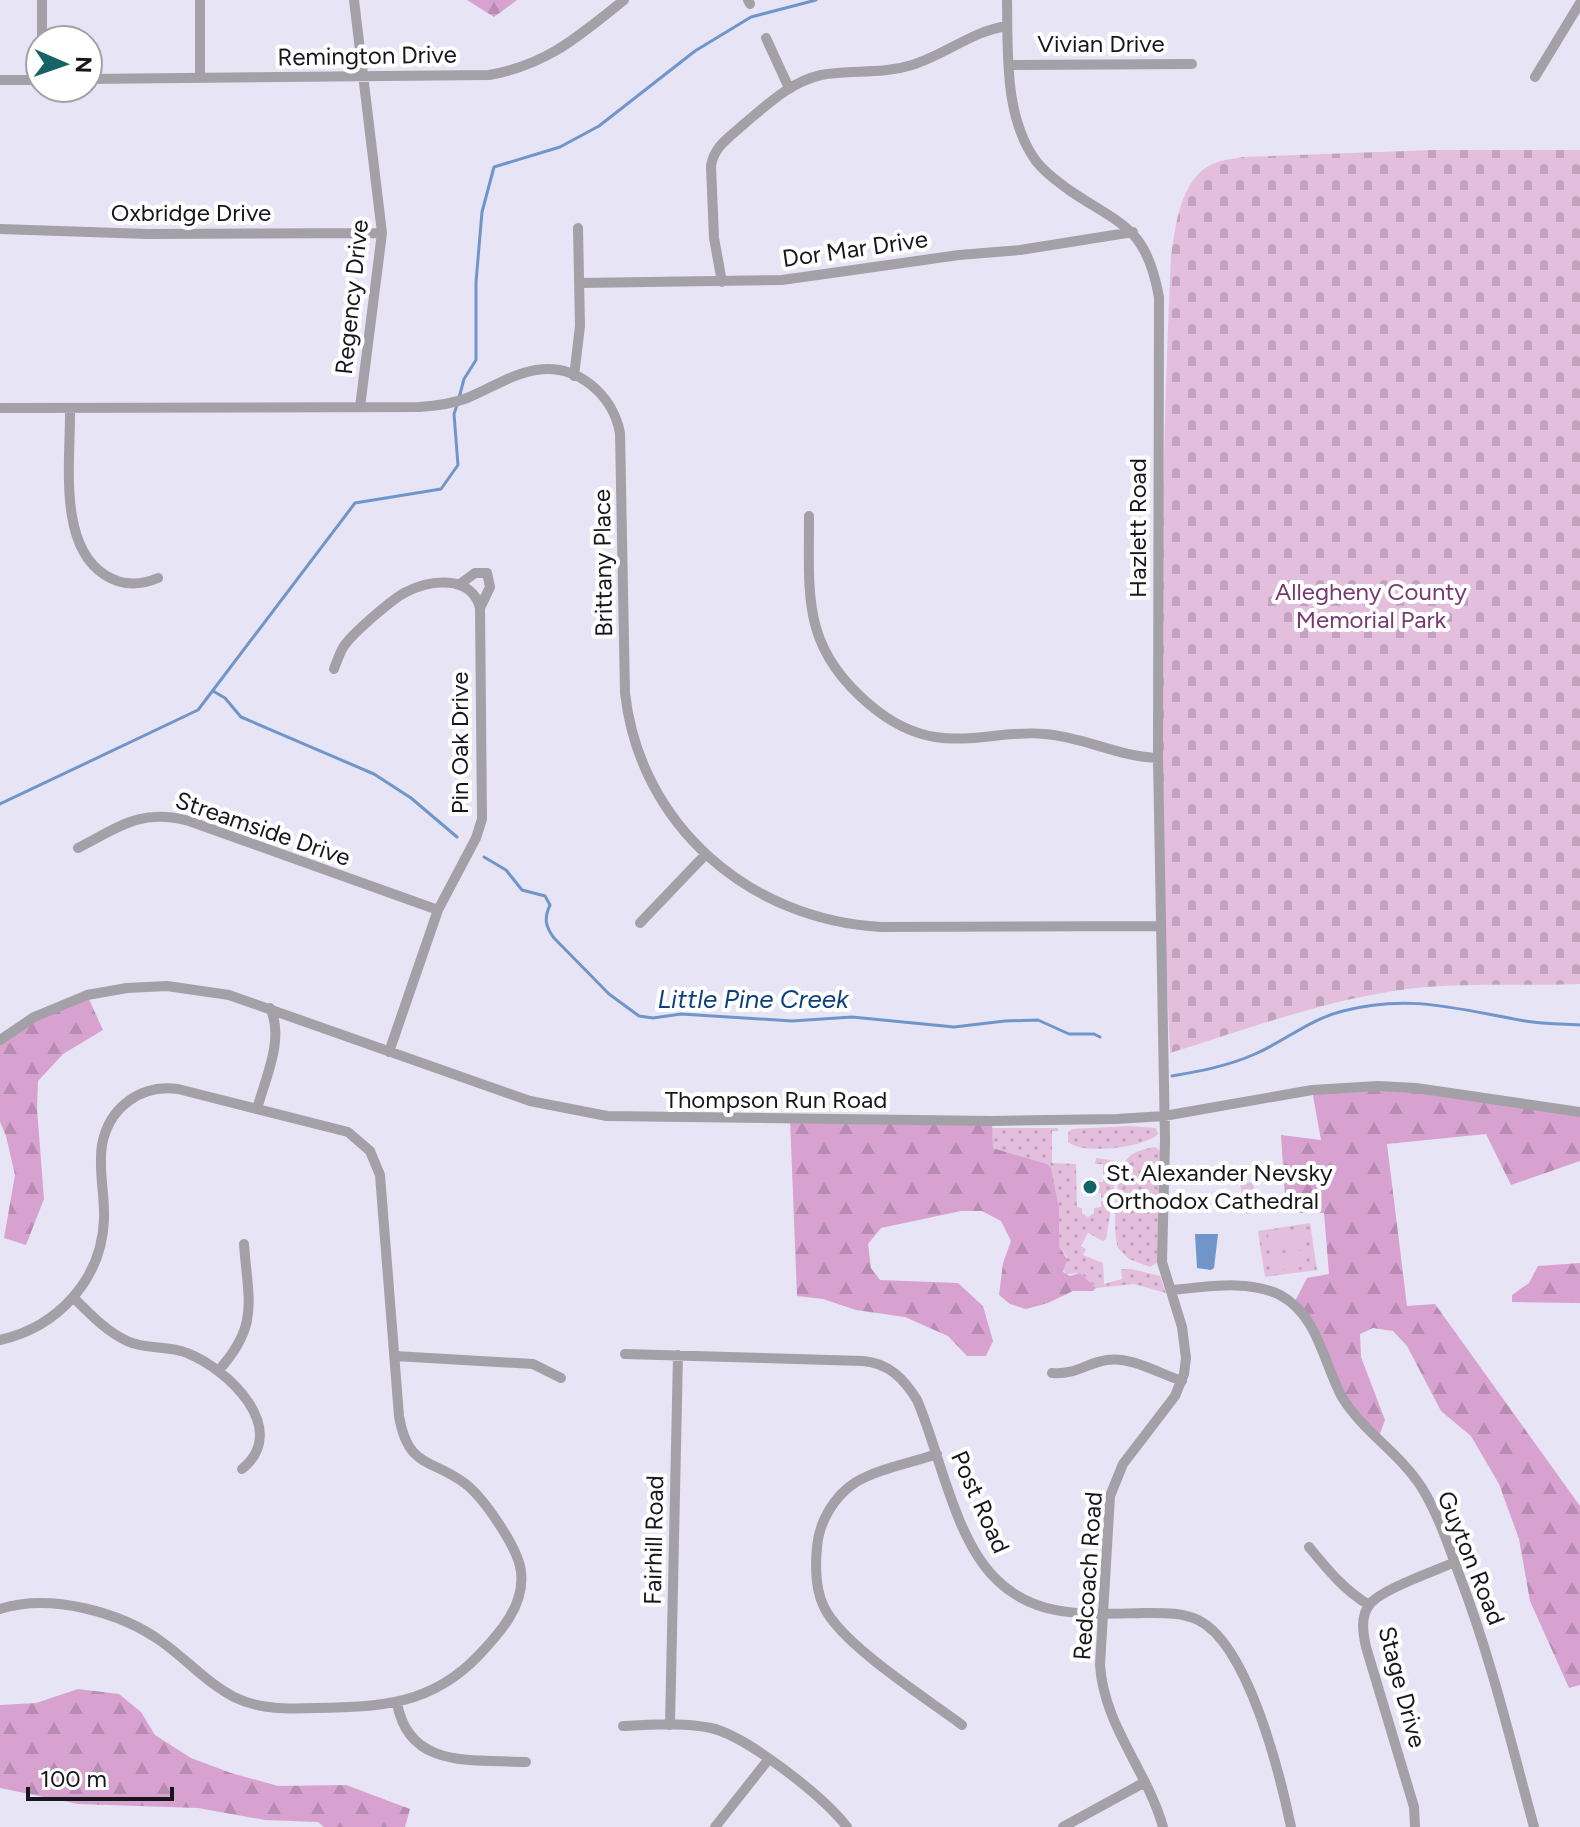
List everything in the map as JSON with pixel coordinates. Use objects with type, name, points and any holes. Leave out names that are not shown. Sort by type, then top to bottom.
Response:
[{"type":"street","points":[[42,0],[42,24]]},
{"type":"street","points":[[200,0],[200,77]]},
{"type":"street","name":"Regency Drive","points":[[354,0],[382,233],[360,407]]},
{"type":"street","name":"Remington Drive","points":[[104,79],[489,75],[531,65],[569,45],[624,0]]},
{"type":"street","name":"Hazlett Road","points":[[1007,0],[1015,113],[1025,143],[1038,164],[1058,182],[1133,232],[1153,272],[1160,313],[1158,758],[1164,1116]]},
{"type":"street","points":[[1535,77],[1580,3]]},
{"type":"street","points":[[722,282],[713,221],[711,166],[721,144],[789,88],[820,75],[872,73],[910,66],[981,31],[1007,26]]},
{"type":"street","points":[[766,38],[789,88]]},
{"type":"street","name":"Vivian Drive","points":[[1010,65],[1192,64]]},
{"type":"street","points":[[0,80],[24,80]]},
{"type":"street","points":[[574,376],[580,283],[578,228]]},
{"type":"street","name":"Oxbridge Drive","points":[[0,229],[148,234],[382,233]]},
{"type":"street","name":"Dor Mar Drive","points":[[580,283],[797,278],[959,255],[1020,250],[1133,232]]},
{"type":"street","name":"Brittany Place","points":[[0,408],[419,407],[457,401],[532,371],[550,370],[574,376],[594,387],[605,398],[614,411],[620,433],[625,693],[632,732],[646,770],[662,799],[706,854],[773,902],[838,923],[881,927],[1161,926]]},
{"type":"street","points":[[70,408],[71,510],[79,548],[89,562],[112,579],[137,584],[158,578]]},
{"type":"street","points":[[809,516],[812,606],[821,645],[841,678],[886,717],[906,728],[934,737],[1047,734],[1135,757],[1158,758]]},
{"type":"street","name":"Pin Oak Drive","points":[[334,669],[345,644],[398,597],[425,586],[460,584],[475,573],[487,573],[490,587],[480,608],[482,819],[476,838],[438,910],[389,1052]]},
{"type":"street","points":[[460,584],[474,594],[480,608]]},
{"type":"street","name":"Streamside Drive","points":[[78,848],[136,819],[166,816],[189,821],[438,910]]},
{"type":"street","points":[[640,923],[706,854]]},
{"type":"street","name":"Thompson Run Road","points":[[0,1040],[34,1017],[87,995],[127,988],[167,986],[208,990],[270,1008],[530,1101],[607,1116],[992,1121],[1164,1116],[1312,1090],[1378,1086],[1416,1088],[1580,1112]]},
{"type":"street","points":[[257,1109],[277,1035],[270,1008]]},
{"type":"street","points":[[277,1035],[285,1025],[299,1019]]},
{"type":"street","points":[[0,1340],[40,1325],[74,1298],[89,1275],[100,1246],[104,1215],[103,1145],[109,1126],[121,1107],[141,1092],[163,1087],[342,1130],[357,1138],[373,1156],[382,1186],[400,1423],[411,1450],[427,1464],[461,1481],[476,1495],[514,1550],[521,1579],[518,1600],[507,1621],[466,1668],[442,1685],[397,1703],[378,1706],[304,1708],[252,1704],[228,1693],[160,1640],[118,1618],[73,1606],[1,1608]]},
{"type":"street","points":[[1164,1116],[1162,1262],[1172,1290]]},
{"type":"street","points":[[218,1371],[238,1349],[247,1328],[249,1308],[244,1244]]},
{"type":"street","name":"Guyton Road","points":[[1172,1290],[1223,1286],[1250,1288],[1278,1294],[1293,1305],[1315,1333],[1348,1406],[1365,1427],[1401,1460],[1422,1489],[1455,1562],[1482,1640],[1534,1827]]},
{"type":"street","name":"Redcoach Road","points":[[1163,1827],[1145,1782],[1116,1728],[1103,1691],[1100,1665],[1107,1515],[1112,1488],[1123,1464],[1170,1403],[1182,1381],[1185,1344],[1172,1290]]},
{"type":"street","points":[[74,1298],[103,1326],[128,1342],[181,1351],[199,1359],[218,1371],[244,1395],[258,1423],[258,1449],[250,1463],[242,1469]]},
{"type":"street","name":"Post Road","points":[[625,1354],[863,1361],[882,1365],[904,1381],[917,1400],[971,1544],[994,1578],[1031,1604],[1065,1613],[1182,1615],[1200,1621],[1219,1636],[1244,1674],[1279,1779],[1291,1827]]},
{"type":"street","name":"Fairhill Road","points":[[670,1725],[678,1355]]},
{"type":"street","points":[[395,1356],[533,1364],[561,1378]]},
{"type":"street","points":[[1052,1373],[1076,1372],[1113,1359],[1182,1381]]},
{"type":"street","points":[[937,1454],[861,1480],[835,1501],[821,1524],[817,1540],[816,1576],[823,1605],[846,1637],[962,1725]]},
{"type":"street","points":[[1309,1547],[1344,1588],[1369,1605]]},
{"type":"street","name":"Stage Drive","points":[[1415,1827],[1414,1807],[1364,1635],[1364,1620],[1369,1605],[1381,1595],[1455,1562]]},
{"type":"street","points":[[397,1703],[406,1731],[433,1753],[447,1757],[526,1762]]},
{"type":"street","points":[[623,1726],[670,1725],[719,1730],[738,1738],[823,1800],[847,1827]]},
{"type":"street","points":[[715,1827],[768,1760]]},
{"type":"street","points":[[1063,1827],[1145,1782]]},
{"type":"green space","points":[[467,0],[517,0],[494,17]]},
{"type":"green space","name":"Allegheny County Memorial Park","points":[[1434,150],[1580,150],[1580,984],[1445,986],[1393,991],[1296,1013],[1170,1053],[1163,853],[1162,554],[1171,255],[1181,204],[1201,171],[1223,161],[1243,157]]},
{"type":"green space","points":[[87,995],[103,1030],[63,1054],[38,1081],[37,1109],[44,1199],[26,1245],[4,1238],[15,1175],[0,1122],[0,1040]]},
{"type":"green space","points":[[1377,1086],[1580,1112],[1580,1161],[1511,1185],[1486,1134],[1387,1144],[1407,1306],[1435,1304],[1580,1506],[1580,1685],[1569,1688],[1530,1601],[1519,1539],[1499,1484],[1471,1436],[1441,1411],[1407,1346],[1393,1331],[1373,1328],[1360,1334],[1361,1357],[1385,1420],[1378,1439],[1359,1421],[1321,1345],[1293,1305],[1307,1278],[1329,1274],[1324,1213],[1286,1213],[1281,1135],[1321,1140],[1312,1090]]},
{"type":"green space","points":[[790,1119],[992,1121],[993,1148],[1047,1164],[1051,1168],[1059,1209],[1059,1246],[1067,1259],[1063,1272],[1070,1276],[1080,1273],[1096,1288],[1093,1291],[1073,1291],[1026,1309],[1010,1304],[999,1295],[1003,1263],[1011,1241],[1001,1221],[982,1211],[961,1211],[881,1228],[868,1244],[871,1268],[880,1280],[958,1283],[983,1306],[993,1341],[986,1356],[967,1356],[948,1336],[905,1317],[856,1310],[823,1299],[797,1296]]},
{"type":"green space","points":[[992,1128],[1058,1128],[1058,1131],[1052,1131],[1052,1163],[1076,1164],[1077,1207],[1082,1208],[1082,1213],[1088,1217],[1094,1213],[1094,1208],[1101,1207],[1101,1201],[1112,1202],[1106,1239],[1103,1241],[1088,1233],[1081,1246],[1086,1249],[1083,1255],[1103,1263],[1104,1284],[1122,1279],[1121,1269],[1131,1269],[1160,1276],[1166,1293],[1134,1284],[1096,1288],[1080,1273],[1066,1274],[1063,1268],[1067,1257],[1059,1246],[1059,1210],[1047,1164],[993,1148]]},
{"type":"green space","points":[[1156,1128],[1158,1134],[1140,1143],[1113,1148],[1086,1148],[1068,1142],[1068,1133],[1072,1129]]},
{"type":"green space","points":[[1155,1147],[1160,1151],[1158,1262],[1150,1267],[1129,1259],[1118,1248],[1115,1217],[1117,1189],[1126,1160],[1136,1152]]},
{"type":"green space","points":[[1096,1158],[1118,1161],[1112,1198],[1101,1198],[1101,1193],[1098,1193],[1098,1182],[1103,1182],[1103,1164],[1095,1164]]},
{"type":"green space","points":[[1253,1182],[1258,1212],[1246,1214],[1240,1184]]},
{"type":"green space","points":[[1310,1223],[1317,1270],[1265,1277],[1258,1231]]},
{"type":"green space","points":[[1302,1229],[1304,1245],[1270,1250],[1268,1234]]},
{"type":"green space","points":[[1305,1250],[1307,1266],[1273,1271],[1271,1255]]},
{"type":"green space","points":[[1580,1263],[1580,1303],[1512,1302],[1512,1295],[1529,1283],[1538,1266]]},
{"type":"green space","points":[[78,1689],[119,1694],[141,1712],[155,1735],[191,1758],[278,1786],[346,1785],[410,1809],[405,1827],[324,1827],[318,1822],[265,1820],[198,1808],[78,1804],[0,1788],[0,1705],[36,1703]]},
{"type":"water","points":[[1195,1234],[1218,1234],[1214,1268],[1211,1270],[1197,1268]]},
{"type":"waterway","points":[[459,398],[464,379],[476,360],[476,282],[482,212],[494,167],[560,147],[599,126],[695,51],[751,17],[816,0]]},
{"type":"waterway","points":[[0,804],[198,710],[355,503],[441,489],[458,465],[454,414],[457,405]]},
{"type":"waterway","name":"Little Pine Creek","points":[[213,691],[225,698],[241,717],[374,774],[411,798],[457,837]]},
{"type":"waterway","name":"Little Pine Creek","points":[[484,857],[506,870],[522,890],[545,896],[550,905],[547,926],[554,938],[609,994],[639,1016],[653,1018],[681,1014],[792,1021],[852,1017],[954,1027],[1038,1020],[1069,1034],[1094,1034],[1100,1037]]},
{"type":"waterway","name":"Little Pine Creek","points":[[1172,1076],[1245,1058],[1320,1019],[1343,1011],[1391,1003],[1435,1005],[1532,1022],[1580,1025]]},
{"type":"place","name":"St. Alexander Nevsky Orthodox Cathedral","points":[[1090,1187]]}]
